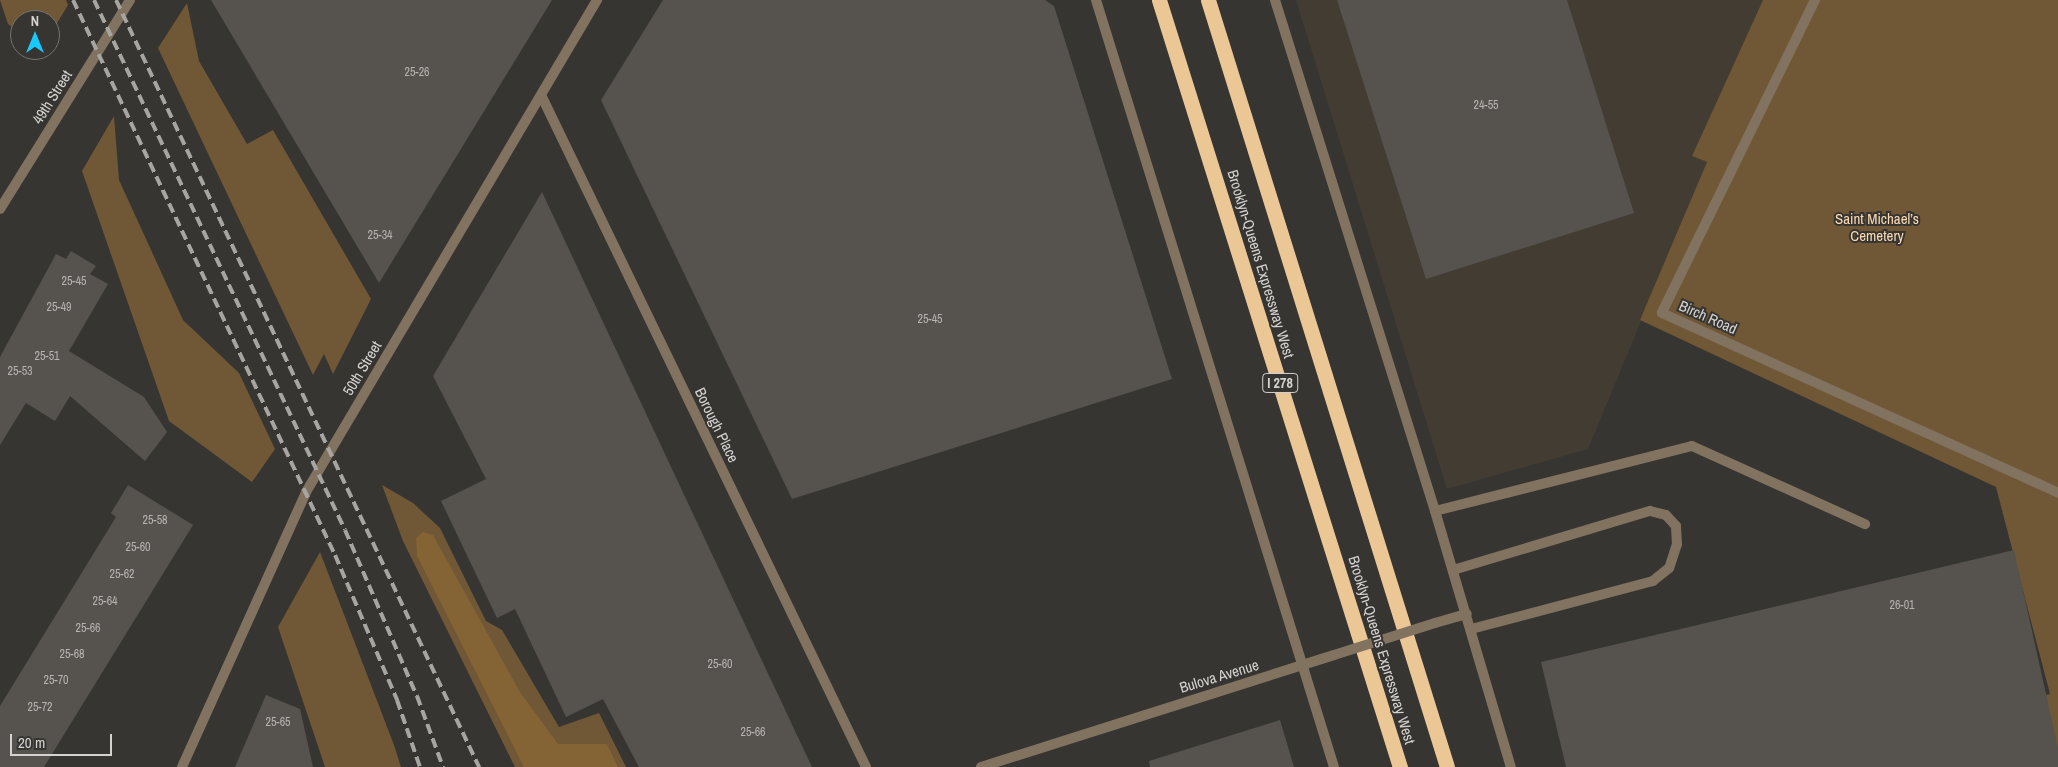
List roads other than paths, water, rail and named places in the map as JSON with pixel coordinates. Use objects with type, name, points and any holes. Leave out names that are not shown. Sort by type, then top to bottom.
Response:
[{"type":"highway","name":"Brooklyn-Queens Expressway West","points":[[1159,0],[1400,767]]},
{"type":"highway","name":"Brooklyn-Queens Expressway West","points":[[1208,0],[1447,767]]},
{"type":"street","name":"49th Street","points":[[0,209],[130,0]]},
{"type":"street","name":"50th Street","points":[[182,767],[306,492],[542,97],[597,0]]},
{"type":"street","points":[[1096,0],[1304,665],[1334,767]]},
{"type":"street","points":[[1275,0],[1467,614],[1511,767]]},
{"type":"street","name":"Birch Road","points":[[1815,0],[1662,313],[2058,493]]},
{"type":"street","name":"Borough Place","points":[[542,97],[866,767]]},
{"type":"street","points":[[1435,511],[1692,446],[1865,524]]},
{"type":"street","points":[[1453,570],[1650,511],[1666,515],[1676,526],[1677,544],[1669,568],[1653,581],[1471,629]]},
{"type":"street","name":"Bulova Avenue","points":[[981,767],[1467,614]]},
{"type":"railway","points":[[73,0],[335,555],[397,700],[420,767]]},
{"type":"railway","points":[[94,0],[345,530],[417,696],[443,767]]},
{"type":"railway","points":[[116,0],[479,767]]},
{"type":"park label","name":"Saint Michael’s Cemetery","points":[[1877,226]]}]
